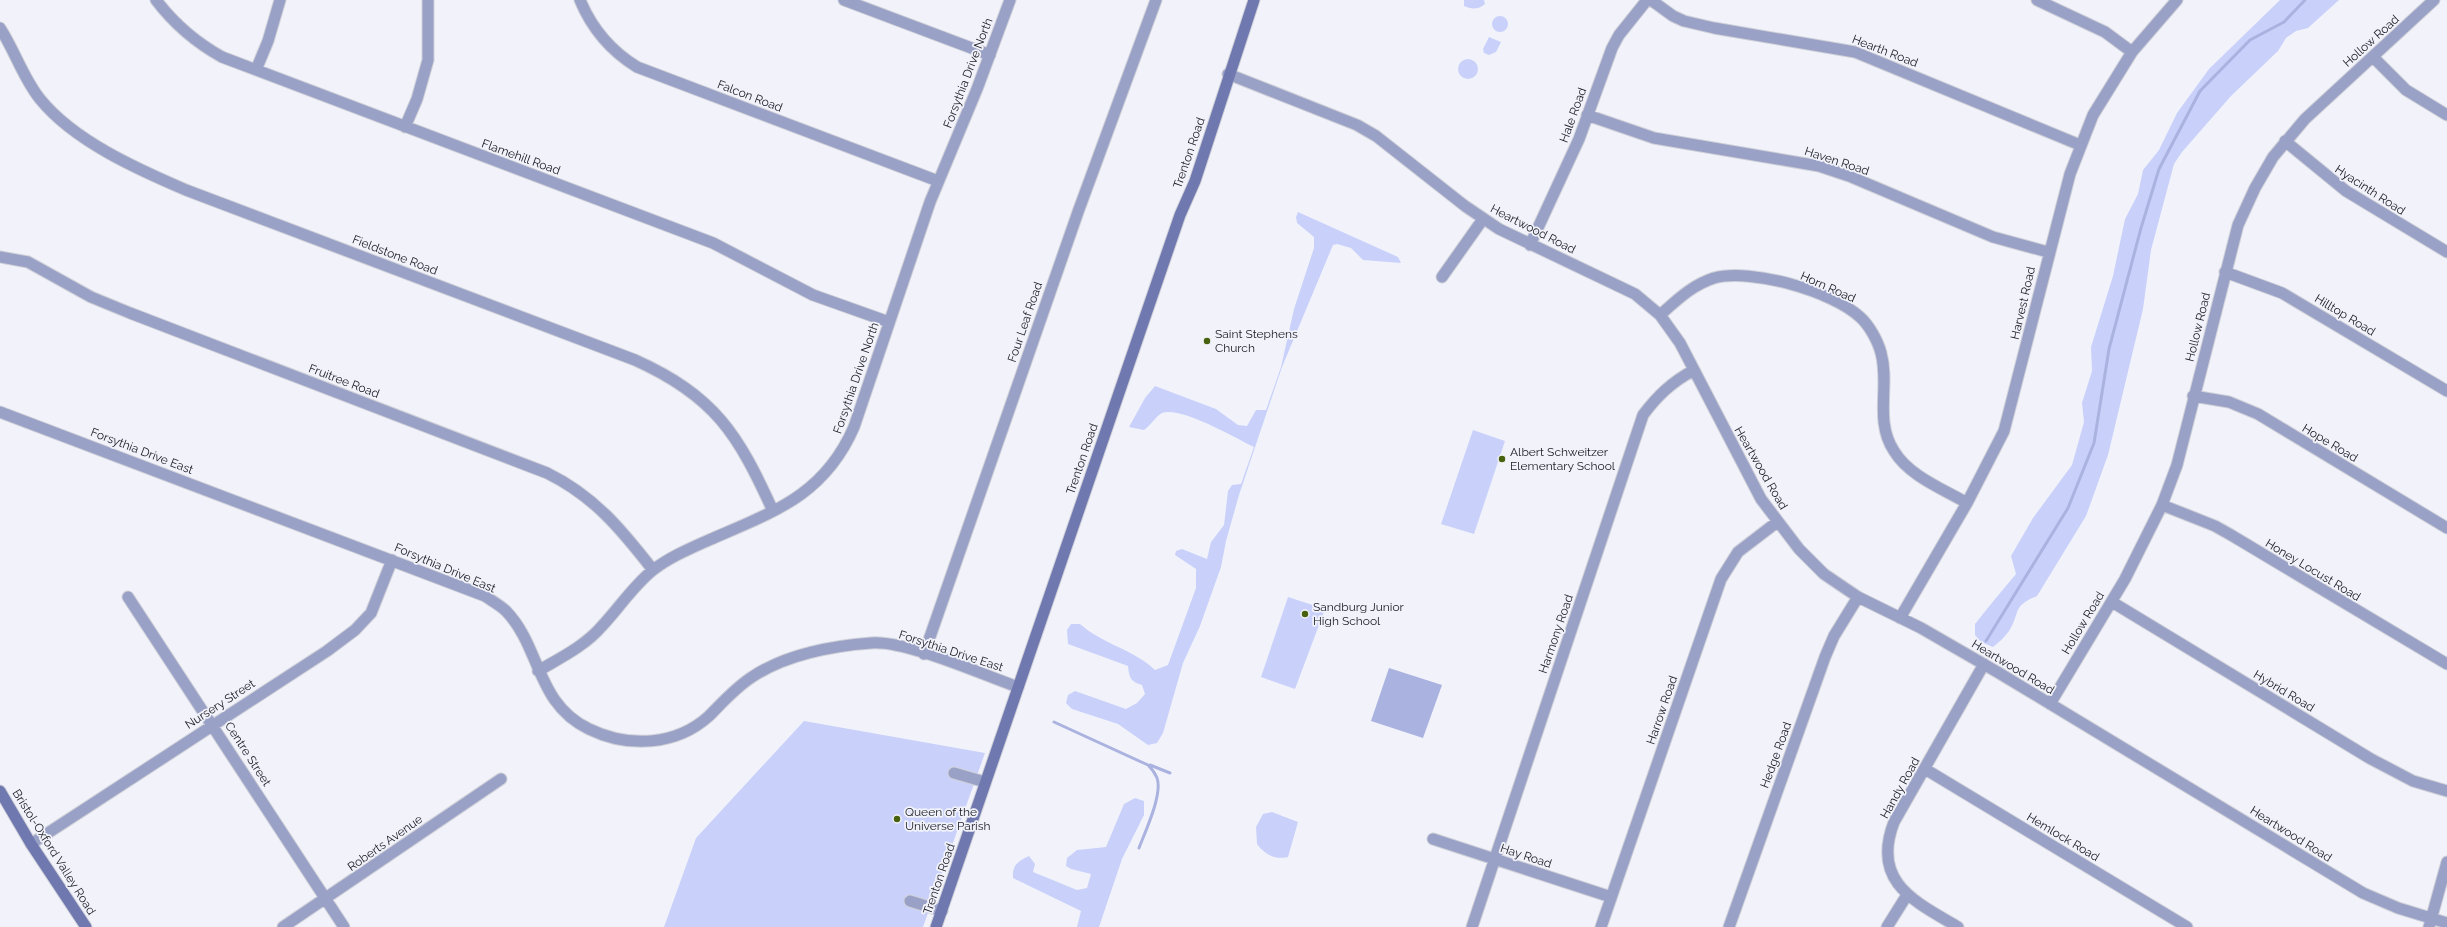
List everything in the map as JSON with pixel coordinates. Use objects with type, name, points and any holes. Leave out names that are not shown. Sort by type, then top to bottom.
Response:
[{"type":"main road","name":"Trenton Road","points":[[936,927],[1180,215],[1195,180],[1228,74],[1254,0]]},
{"type":"main road","name":"Bristol-Oxford Valley Road","points":[[0,791],[31,844],[86,927]]},
{"type":"street","name":"Flamehill Road","points":[[156,0],[175,24],[204,47],[256,70],[713,243],[813,295],[889,322]]},
{"type":"street","points":[[256,70],[268,41],[280,0]]},
{"type":"street","points":[[405,127],[417,100],[428,60],[428,0]]},
{"type":"street","name":"Falcon Road","points":[[580,0],[603,40],[626,60],[637,66],[938,181]]},
{"type":"street","points":[[844,0],[990,55]]},
{"type":"street","name":"Forsythia Drive North","points":[[538,671],[570,653],[596,632],[632,590],[653,570],[668,560],[774,511],[804,494],[825,474],[839,456],[854,427],[938,181],[990,55],[1010,0]]},
{"type":"street","name":"Four Leaf Road","points":[[924,654],[1078,212],[1156,0]]},
{"type":"street","name":"Hale Road","points":[[1530,245],[1579,139],[1612,48],[1619,35],[1647,0]]},
{"type":"street","name":"Hearth Road","points":[[1652,0],[1673,16],[1684,21],[1714,28],[1855,52],[2080,145]]},
{"type":"street","points":[[2037,0],[2105,32],[2132,52]]},
{"type":"street","name":"Harvest Road","points":[[1900,618],[1967,503],[2007,423],[2048,252],[2070,174],[2080,145],[2100,103],[2132,52],[2177,0]]},
{"type":"street","name":"Hollow Road","points":[[2050,704],[2112,602],[2162,505],[2177,465],[2225,272],[2243,213],[2273,157],[2305,119],[2434,0]]},
{"type":"street","name":"Fieldstone Road","points":[[0,28],[30,83],[54,114],[85,137],[130,164],[186,190],[635,360],[663,373],[702,400],[730,430],[751,462],[774,511]]},
{"type":"street","points":[[2372,57],[2406,90],[2447,115]]},
{"type":"street","name":"Heartwood Road","points":[[1228,74],[1357,125],[1390,146],[1483,219],[1530,245],[1621,286],[1635,294],[1660,315],[1680,343],[1748,477],[1777,522],[1799,549],[1824,574],[1858,597],[1984,664],[2363,893],[2430,922],[2447,923]]},
{"type":"street","name":"Haven Road","points":[[1587,115],[1654,138],[1819,166],[1849,176],[1993,237],[2048,252]]},
{"type":"street","name":"Hyacinth Road","points":[[2285,142],[2346,191],[2447,252]]},
{"type":"street","points":[[1442,277],[1483,219]]},
{"type":"street","name":"Fruitree Road","points":[[0,257],[28,262],[91,297],[130,313],[547,473],[582,493],[606,513],[653,570]]},
{"type":"street","name":"Hilltop Road","points":[[2225,272],[2253,280],[2295,300],[2447,391]]},
{"type":"street","name":"Horn Road","points":[[1660,315],[1696,285],[1715,278],[1738,274],[1769,278],[1790,284],[1850,310],[1866,325],[1881,353],[1884,424],[1893,450],[1905,465],[1923,478],[1967,503]]},
{"type":"street","name":"Harmony Road","points":[[1472,927],[1643,415],[1655,398],[1668,386],[1694,370]]},
{"type":"street","name":"Hope Road","points":[[2193,396],[2228,402],[2258,414],[2447,528]]},
{"type":"street","name":"Forsythia Drive East","points":[[0,412],[485,596],[498,604],[515,623],[544,684],[559,706],[587,729],[616,739],[644,742],[672,737],[684,732],[709,716],[728,695],[752,677],[774,664],[794,658],[873,643],[899,646],[1018,687]]},
{"type":"street","name":"Honey Locust Road","points":[[2162,505],[2215,526],[2447,664]]},
{"type":"street","name":"Harrow Road","points":[[1601,927],[1725,570],[1738,552],[1777,522]]},
{"type":"street","name":"Nursery Street","points":[[31,844],[327,651],[365,621],[380,593],[392,560]]},
{"type":"street","name":"Centre Street","points":[[128,597],[213,724],[344,927]]},
{"type":"street","name":"Hedge Road","points":[[1729,927],[1825,657],[1834,636],[1858,597]]},
{"type":"street","name":"Hybrid Road","points":[[2112,602],[2371,759],[2413,781],[2447,791]]},
{"type":"street","name":"Handy Road","points":[[1958,927],[1907,895],[1892,876],[1887,846],[1894,822],[1984,664]]},
{"type":"street","name":"Hemlock Road","points":[[1925,769],[2187,927]]},
{"type":"street","points":[[954,773],[986,782]]},
{"type":"street","name":"Roberts Avenue","points":[[283,927],[501,779]]},
{"type":"street","name":"Hay Road","points":[[1433,839],[1611,897]]},
{"type":"street","points":[[2430,922],[2447,862]]},
{"type":"street","points":[[1887,927],[1907,895]]},
{"type":"street","points":[[910,901],[942,911]]},
{"type":"shaded area","points":[[1464,0],[1484,0],[1485,4],[1477,8],[1469,8],[1464,6]]},
{"type":"shaded area","points":[[2280,0],[2339,0],[2308,28],[2296,31],[2286,38],[2278,51],[2231,96],[2182,152],[2174,164],[2151,250],[2143,309],[2108,455],[2086,516],[2037,596],[2023,603],[2020,607],[2013,624],[2006,635],[1993,647],[1981,642],[1975,635],[1975,624],[2016,574],[2011,556],[2033,518],[2072,465],[2084,422],[2082,403],[2092,371],[2091,347],[2113,276],[2125,219],[2138,194],[2143,170],[2159,150],[2177,113],[2209,69]]},
{"type":"shaded area","points":[[1500,16],[1506,18],[1508,24],[1506,30],[1500,32],[1494,30],[1492,24],[1494,18]]},
{"type":"shaded area","points":[[1489,37],[1501,42],[1496,52],[1489,55],[1484,53],[1483,49]]},
{"type":"shaded area","points":[[1468,59],[1475,62],[1478,69],[1475,76],[1468,79],[1461,76],[1458,69],[1461,62]]},
{"type":"shaded area","points":[[1298,212],[1398,257],[1401,263],[1363,260],[1351,248],[1337,244],[1333,245],[1282,367],[1239,495],[1226,541],[1221,567],[1200,626],[1183,663],[1163,733],[1157,743],[1148,745],[1118,724],[1072,709],[1066,703],[1068,695],[1075,691],[1126,709],[1137,703],[1145,694],[1142,685],[1131,679],[1128,666],[1068,644],[1067,630],[1071,624],[1080,624],[1099,637],[1137,657],[1155,670],[1168,665],[1196,588],[1196,569],[1175,555],[1176,551],[1182,549],[1207,559],[1211,542],[1224,525],[1228,491],[1232,485],[1241,484],[1254,447],[1222,430],[1194,418],[1171,412],[1160,414],[1144,430],[1129,427],[1145,398],[1155,386],[1216,409],[1238,425],[1247,426],[1256,410],[1266,410],[1281,367],[1294,309],[1314,248],[1314,237],[1297,223],[1296,217]]},
{"type":"shaded area","points":[[1473,430],[1505,441],[1474,534],[1441,524]]},
{"type":"shaded area","points":[[1288,597],[1325,609],[1295,689],[1261,677]]},
{"type":"shaded area","points":[[1389,668],[1442,685],[1423,738],[1371,721]]},
{"type":"shaded area","points":[[804,721],[985,753],[923,927],[664,927],[696,838]]},
{"type":"shaded area","points":[[1135,798],[1144,801],[1144,815],[1122,859],[1099,927],[1077,927],[1081,911],[1013,878],[1016,864],[1029,856],[1035,864],[1033,872],[1077,890],[1087,888],[1091,874],[1071,869],[1066,866],[1067,858],[1077,850],[1106,847],[1124,804]]},
{"type":"shaded area","points":[[1272,812],[1298,822],[1288,857],[1279,858],[1271,856],[1263,851],[1257,844],[1256,827],[1263,814]]},
{"type":"waterway","points":[[1986,641],[2068,508],[2094,443],[2109,349],[2141,228],[2159,169],[2200,91],[2250,40],[2284,22],[2305,0]]},
{"type":"waterway","points":[[1054,722],[1148,765],[1153,771],[1157,778],[1158,793],[1156,803],[1139,848]]},
{"type":"waterway","points":[[1150,765],[1170,773]]},
{"type":"place","name":"Saint Stephens Church","points":[[1207,341]]},
{"type":"place","name":"Albert Schweitzer Elementary School","points":[[1502,459]]},
{"type":"place","name":"Sandburg Junior High School","points":[[1305,614]]},
{"type":"place","name":"Queen of the Universe Parish","points":[[897,819]]}]
